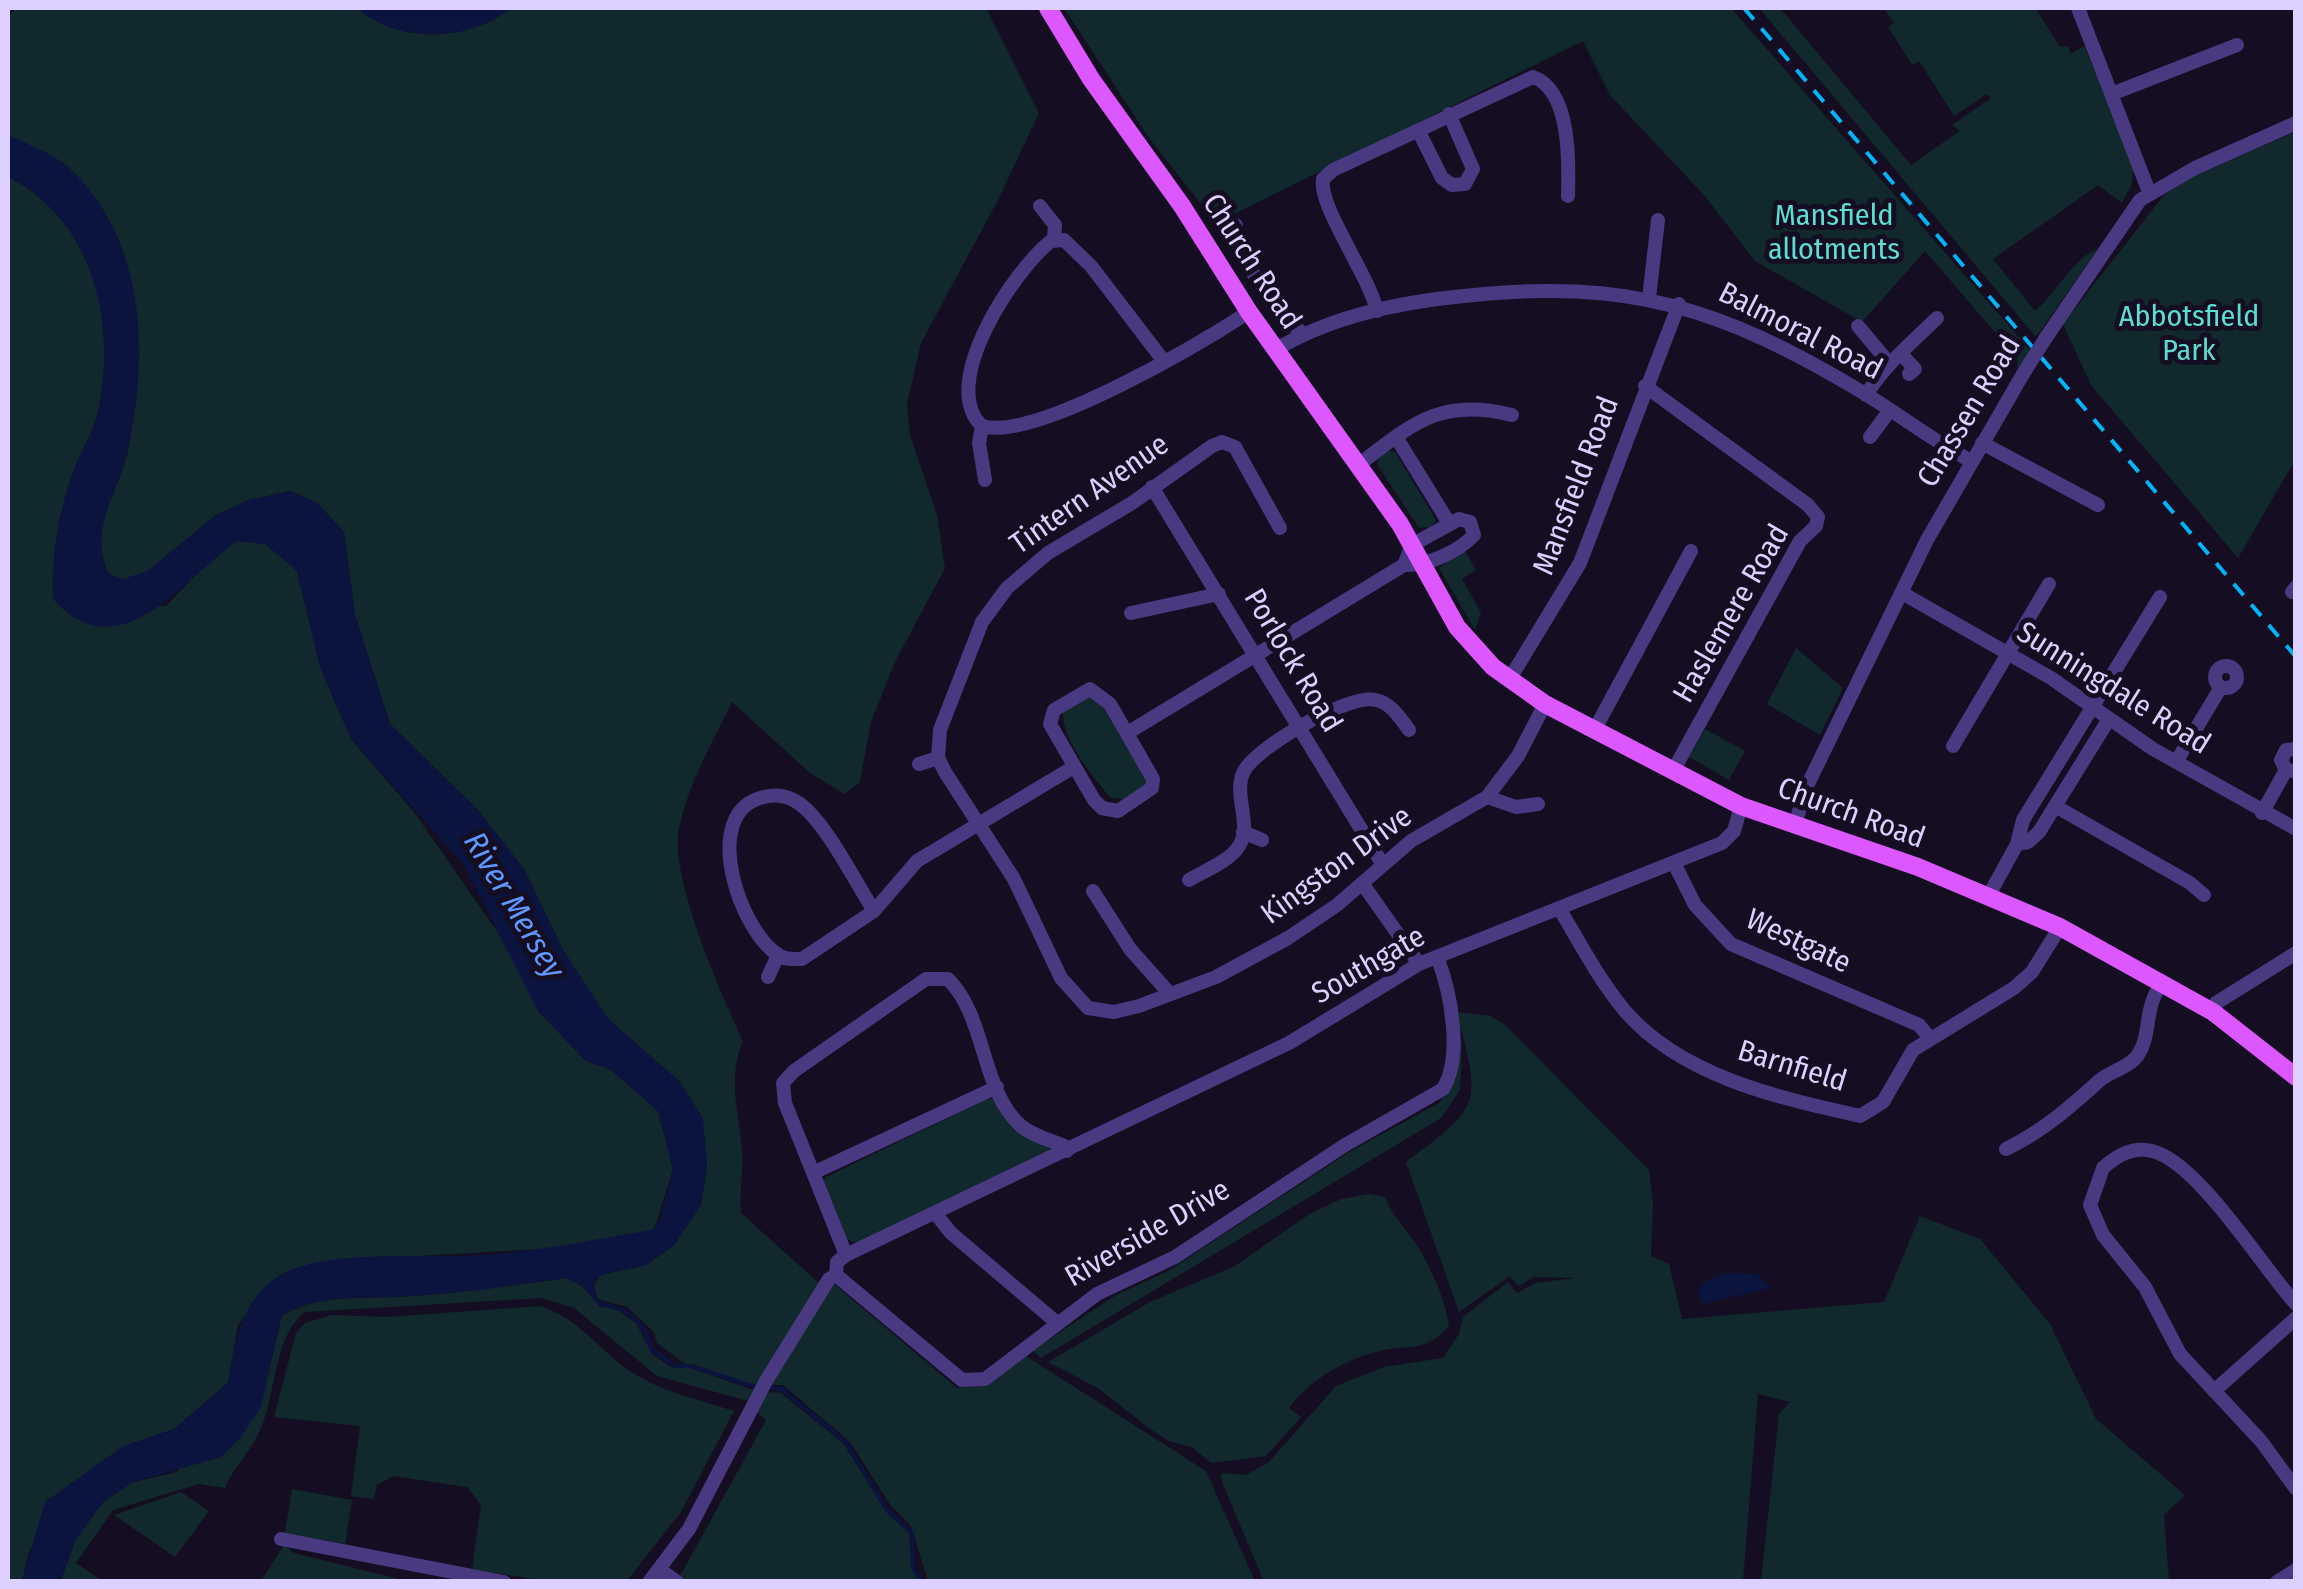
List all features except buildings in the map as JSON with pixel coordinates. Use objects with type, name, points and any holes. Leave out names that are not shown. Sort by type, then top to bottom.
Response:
[{"type":"main road","name":"Church Road","points":[[1048,8],[1090,79],[1172,192],[1275,350],[1360,463],[1412,545],[1413,565],[1458,627],[1510,680],[1544,704],[1741,806],[1796,821],[1989,894],[2060,927],[2213,1012],[2296,1077]]},
{"type":"street","points":[[2078,8],[2150,192]]},
{"type":"street","points":[[2114,93],[2237,45]]},
{"type":"street","points":[[1377,311],[1366,275],[1324,202],[1322,185],[1332,170],[1528,78],[1541,80],[1569,136],[1568,196]]},
{"type":"street","points":[[1418,130],[1442,178],[1452,185],[1465,184],[1474,169],[1450,114]]},
{"type":"street","name":"Chassen Road","points":[[1796,821],[1807,786],[1902,592],[1972,461],[2124,218],[2150,192],[2296,123]]},
{"type":"street","points":[[1040,206],[1054,225],[1054,240],[1016,274],[972,361],[968,398],[975,419],[982,426],[1000,426],[1089,402],[1249,312]]},
{"type":"street","points":[[1649,298],[1658,220]]},
{"type":"street","name":"Church Road","points":[[1236,225],[1228,233],[1240,253],[1275,308],[1304,334]]},
{"type":"street","points":[[1054,240],[1070,245],[1091,266],[1163,360]]},
{"type":"street","name":"Balmoral Road","points":[[1275,350],[1304,334],[1377,311],[1510,292],[1649,298],[1678,304],[1737,326],[1866,394],[1972,461]]},
{"type":"street","name":"Mansfield Road","points":[[1510,680],[1580,563],[1612,487],[1645,386],[1678,304]]},
{"type":"street","points":[[1866,394],[1888,364],[1903,356],[1936,318]]},
{"type":"street","points":[[1858,326],[1888,364]]},
{"type":"street","points":[[1903,356],[1915,368],[1909,374]]},
{"type":"street","name":"Haslemere Road","points":[[1645,386],[1792,493],[1818,518],[1800,541],[1674,771]]},
{"type":"street","points":[[1360,463],[1440,411],[1470,408],[1512,414]]},
{"type":"street","name":"Balmoral Road","points":[[1870,437],[1890,410]]},
{"type":"street","points":[[982,426],[979,443],[985,480]]},
{"type":"street","points":[[1396,437],[1449,523]]},
{"type":"street","name":"Tintern Avenue","points":[[938,758],[940,730],[950,701],[992,606],[1048,553],[1177,467],[1225,442],[1241,456],[1280,528]]},
{"type":"street","points":[[1982,443],[2098,505]]},
{"type":"street","name":"Porlock Road","points":[[1152,487],[1258,655],[1382,865]]},
{"type":"street","points":[[1129,732],[1413,565],[1474,534],[1465,519],[1449,523],[1412,545]]},
{"type":"street","points":[[1595,729],[1691,551]]},
{"type":"street","points":[[1953,746],[2049,584]]},
{"type":"street","name":"Sunningdale Road","points":[[1902,592],[2007,653],[2176,762],[2296,829]]},
{"type":"street","points":[[1132,613],[1219,594]]},
{"type":"street","points":[[1989,894],[2017,844],[2022,820],[2160,597]]},
{"type":"street","points":[[2176,762],[2221,687]]},
{"type":"street","points":[[1083,690],[1096,691],[1129,732],[1153,779],[1145,794],[1118,812],[1102,808],[1072,768],[1052,734],[1050,716],[1083,690]]},
{"type":"street","points":[[1189,880],[1237,849],[1244,832],[1242,773],[1256,756],[1300,728],[1360,699],[1378,700],[1393,709],[1409,730]]},
{"type":"street","name":"Kingston Drive","points":[[978,826],[1014,879],[1061,978],[1088,1008],[1114,1012],[1216,977],[1288,938],[1412,841],[1487,797],[1518,756],[1544,704]]},
{"type":"street","points":[[2017,844],[2028,842],[2039,832],[2109,719]]},
{"type":"street","points":[[2262,813],[2291,770],[2281,756],[2296,750]]},
{"type":"street","points":[[919,764],[938,758],[978,826]]},
{"type":"street","points":[[874,911],[804,806],[781,796],[754,800],[732,819],[730,862],[749,917],[778,955],[802,959],[816,954],[874,911],[917,861],[1072,768]]},
{"type":"street","points":[[1487,797],[1516,807],[1538,804]]},
{"type":"street","name":"Southgate","points":[[846,1255],[1289,1043],[1419,964],[1728,839],[1741,806]]},
{"type":"street","points":[[2055,806],[2190,882],[2204,895]]},
{"type":"street","points":[[1244,832],[1262,840]]},
{"type":"street","name":"Westgate","points":[[1674,863],[1695,905],[1731,944],[1920,1025],[1929,1037]]},
{"type":"street","points":[[1362,883],[1419,964]]},
{"type":"street","points":[[1093,891],[1130,949],[1170,994]]},
{"type":"street","name":"Barnfield","points":[[1558,908],[1605,984],[1652,1036],[1677,1054],[1802,1104],[1868,1114],[1883,1102],[1913,1050],[2014,988],[2043,959],[2060,927]]},
{"type":"street","points":[[2213,1012],[2216,1003],[2296,954]]},
{"type":"street","points":[[768,977],[778,955]]},
{"type":"street","name":"Riverside Drive","points":[[836,1274],[962,1380],[985,1380],[1097,1294],[1176,1257],[1345,1145],[1442,1089],[1451,1076],[1453,1058],[1448,996],[1438,957]]},
{"type":"street","points":[[677,1582],[654,1576],[689,1529],[762,1388],[829,1279],[836,1274],[837,1262],[846,1255],[785,1102],[782,1091],[787,1076],[926,979],[941,976],[954,986],[997,1087],[1020,1126],[1064,1146],[1067,1152]]},
{"type":"street","points":[[2004,1150],[2044,1129],[2100,1080],[2133,1060],[2142,1044],[2147,1008],[2162,983]]},
{"type":"street","points":[[814,1172],[997,1087]]},
{"type":"street","points":[[2296,1304],[2264,1270],[2236,1226],[2178,1166],[2146,1149],[2125,1153],[2096,1178],[2092,1217],[2139,1276],[2180,1354],[2281,1466],[2296,1488]]},
{"type":"street","points":[[936,1213],[950,1233],[1056,1322]]},
{"type":"street","points":[[2214,1391],[2296,1318]]},
{"type":"street","points":[[281,1539],[504,1582]]},
{"type":"street","points":[[2277,1582],[2296,1570]]},
{"type":"green space","points":[[16,8],[357,8],[392,28],[434,34],[475,27],[511,8],[986,8],[1039,113],[999,198],[921,343],[907,404],[910,435],[937,515],[945,568],[895,662],[871,722],[860,782],[845,794],[810,773],[732,702],[694,780],[679,829],[678,850],[689,905],[743,1041],[735,1081],[742,1158],[741,1213],[820,1284],[758,1386],[684,1363],[657,1343],[653,1331],[627,1307],[598,1299],[592,1288],[601,1275],[646,1265],[674,1245],[701,1205],[707,1164],[679,1081],[608,1019],[563,950],[524,869],[478,810],[390,724],[355,615],[344,532],[317,503],[291,491],[249,500],[216,515],[148,571],[123,580],[109,574],[103,557],[102,527],[128,451],[134,402],[122,285],[110,229],[86,187],[42,152],[8,135],[8,17]]},
{"type":"green space","name":"Mansfield allotments","points":[[1064,8],[1731,8],[2031,351],[2018,371],[2017,358],[1925,251],[1862,322],[1755,261],[1704,195],[1610,95],[1583,41],[1216,223],[1149,138]]},
{"type":"green space","points":[[1759,8],[1780,8],[1911,165],[1960,131],[1952,125],[1991,98],[1987,94],[1954,116],[1919,61],[1912,65],[1888,27],[1894,23],[1884,8],[2035,8],[2060,47],[2068,46],[2071,54],[2084,46],[2134,164],[2132,183],[2122,203],[2098,185],[1993,259],[2035,311],[2081,259],[2098,249],[2036,337]]},
{"type":"green space","name":"Abbotsfield Park","points":[[2295,132],[2295,460],[2238,558],[2091,385],[2063,324],[2164,195],[2189,178]]},
{"type":"green space","points":[[8,177],[37,195],[61,219],[79,246],[101,308],[104,375],[97,416],[73,472],[60,519],[53,599],[166,606],[208,562],[237,541],[267,544],[297,571],[320,667],[351,739],[414,812],[505,943],[538,1011],[586,1061],[610,1069],[658,1111],[673,1169],[654,1230],[559,1248],[328,1261],[273,1280],[238,1325],[228,1383],[174,1429],[122,1447],[29,1551],[22,1582],[8,1581]]},
{"type":"green space","points":[[1388,450],[1395,452],[1436,520],[1431,527],[1419,528],[1378,466],[1377,460]]},
{"type":"green space","points":[[1464,549],[1476,570],[1462,579],[1481,613],[1475,630],[1439,568]]},
{"type":"green space","points":[[1796,648],[1843,688],[1820,735],[1767,704]]},
{"type":"green space","points":[[1093,691],[1148,771],[1145,785],[1124,799],[1111,798],[1067,733],[1063,711]]},
{"type":"green space","points":[[1705,729],[1745,751],[1729,780],[1689,757]]},
{"type":"green space","points":[[1457,1012],[1490,1016],[1504,1024],[1649,1170],[1653,1202],[1651,1256],[1669,1264],[1682,1319],[1884,1302],[1920,1216],[1980,1239],[2050,1324],[2096,1419],[2185,1495],[2164,1515],[2169,1581],[1761,1581],[1779,1414],[1790,1402],[1758,1394],[1743,1581],[1264,1582],[1220,1477],[1223,1473],[1246,1475],[1269,1462],[1336,1386],[1384,1367],[1443,1358],[1459,1334],[1463,1317],[1508,1282],[1517,1293],[1535,1283],[1575,1278],[1534,1277],[1518,1286],[1510,1276],[1459,1312],[1406,1162],[1450,1127],[1469,1100],[1470,1067]]},
{"type":"green space","points":[[1457,1040],[1462,1042],[1460,1090],[1441,1118],[1041,1358],[1033,1350],[1116,1295],[1168,1271],[1349,1152],[1439,1103],[1456,1079]]},
{"type":"green space","points":[[987,1099],[995,1099],[1051,1150],[857,1243],[843,1238],[823,1182],[826,1177]]},
{"type":"green space","points":[[1369,1194],[1385,1197],[1422,1253],[1441,1295],[1449,1327],[1425,1344],[1371,1353],[1319,1379],[1289,1408],[1301,1417],[1266,1456],[1211,1463],[1193,1448],[1169,1441],[1150,1429],[1098,1388],[1048,1362],[1150,1302],[1235,1266],[1308,1215],[1341,1199]]},
{"type":"green space","points":[[567,1278],[582,1286],[600,1307],[614,1308],[636,1323],[652,1354],[671,1367],[691,1368],[756,1391],[752,1402],[657,1376],[574,1308],[542,1298],[305,1312],[295,1322],[281,1350],[261,1428],[225,1488],[199,1484],[113,1510],[76,1563],[103,1581],[60,1582],[76,1539],[103,1502],[133,1482],[177,1472],[272,1348],[281,1316],[309,1304],[337,1299],[438,1294]]},
{"type":"green space","points":[[834,1284],[957,1388],[988,1385],[1026,1356],[1206,1471],[1255,1581],[928,1581],[911,1526],[891,1506],[850,1442],[783,1385],[769,1385]]},
{"type":"green space","points":[[540,1306],[574,1324],[623,1366],[648,1381],[734,1411],[681,1512],[626,1582],[546,1581],[472,1569],[481,1505],[467,1487],[393,1476],[377,1485],[374,1499],[351,1496],[360,1426],[274,1417],[296,1333],[305,1323],[332,1315],[387,1317]]},
{"type":"green space","points":[[781,1393],[844,1444],[886,1512],[909,1533],[912,1567],[919,1581],[688,1582],[680,1576],[766,1420],[756,1411],[762,1396]]},
{"type":"green space","points":[[292,1489],[352,1500],[345,1544],[285,1533]]},
{"type":"green space","points":[[181,1492],[209,1511],[175,1557],[114,1515]]},
{"type":"green space","points":[[284,1545],[294,1553],[407,1581],[260,1582]]},
{"type":"water","points":[[357,8],[511,8],[475,27],[434,34],[392,28]]},
{"type":"water","name":"River Mersey","points":[[8,135],[68,167],[94,196],[127,263],[139,338],[138,377],[127,452],[103,527],[103,557],[109,574],[123,579],[148,571],[216,515],[249,500],[291,491],[317,503],[344,532],[355,615],[390,724],[478,810],[524,869],[563,950],[608,1019],[679,1081],[703,1118],[707,1164],[701,1205],[674,1245],[646,1265],[601,1275],[593,1283],[598,1299],[609,1307],[600,1307],[582,1286],[567,1278],[438,1294],[324,1301],[282,1315],[261,1407],[241,1437],[221,1457],[133,1482],[103,1502],[76,1539],[60,1582],[22,1581],[45,1502],[122,1447],[174,1429],[228,1383],[246,1314],[273,1280],[291,1270],[340,1259],[492,1254],[652,1230],[660,1219],[673,1169],[658,1111],[610,1069],[586,1061],[538,1011],[464,865],[351,739],[320,667],[297,571],[265,544],[237,541],[172,596],[126,623],[102,627],[78,619],[53,599],[54,550],[60,519],[73,472],[97,416],[104,341],[92,276],[79,246],[37,195],[8,177]]},
{"type":"water","points":[[1725,1273],[1758,1274],[1770,1288],[1702,1304],[1698,1291],[1702,1283]]},
{"type":"waterway","points":[[607,1305],[636,1320],[651,1349],[675,1366],[691,1366],[759,1388]]},
{"type":"waterway","points":[[769,1388],[782,1389],[846,1443],[887,1510],[912,1533],[913,1567],[921,1582]]},
{"type":"railway","points":[[1744,8],[2296,657]]}]
